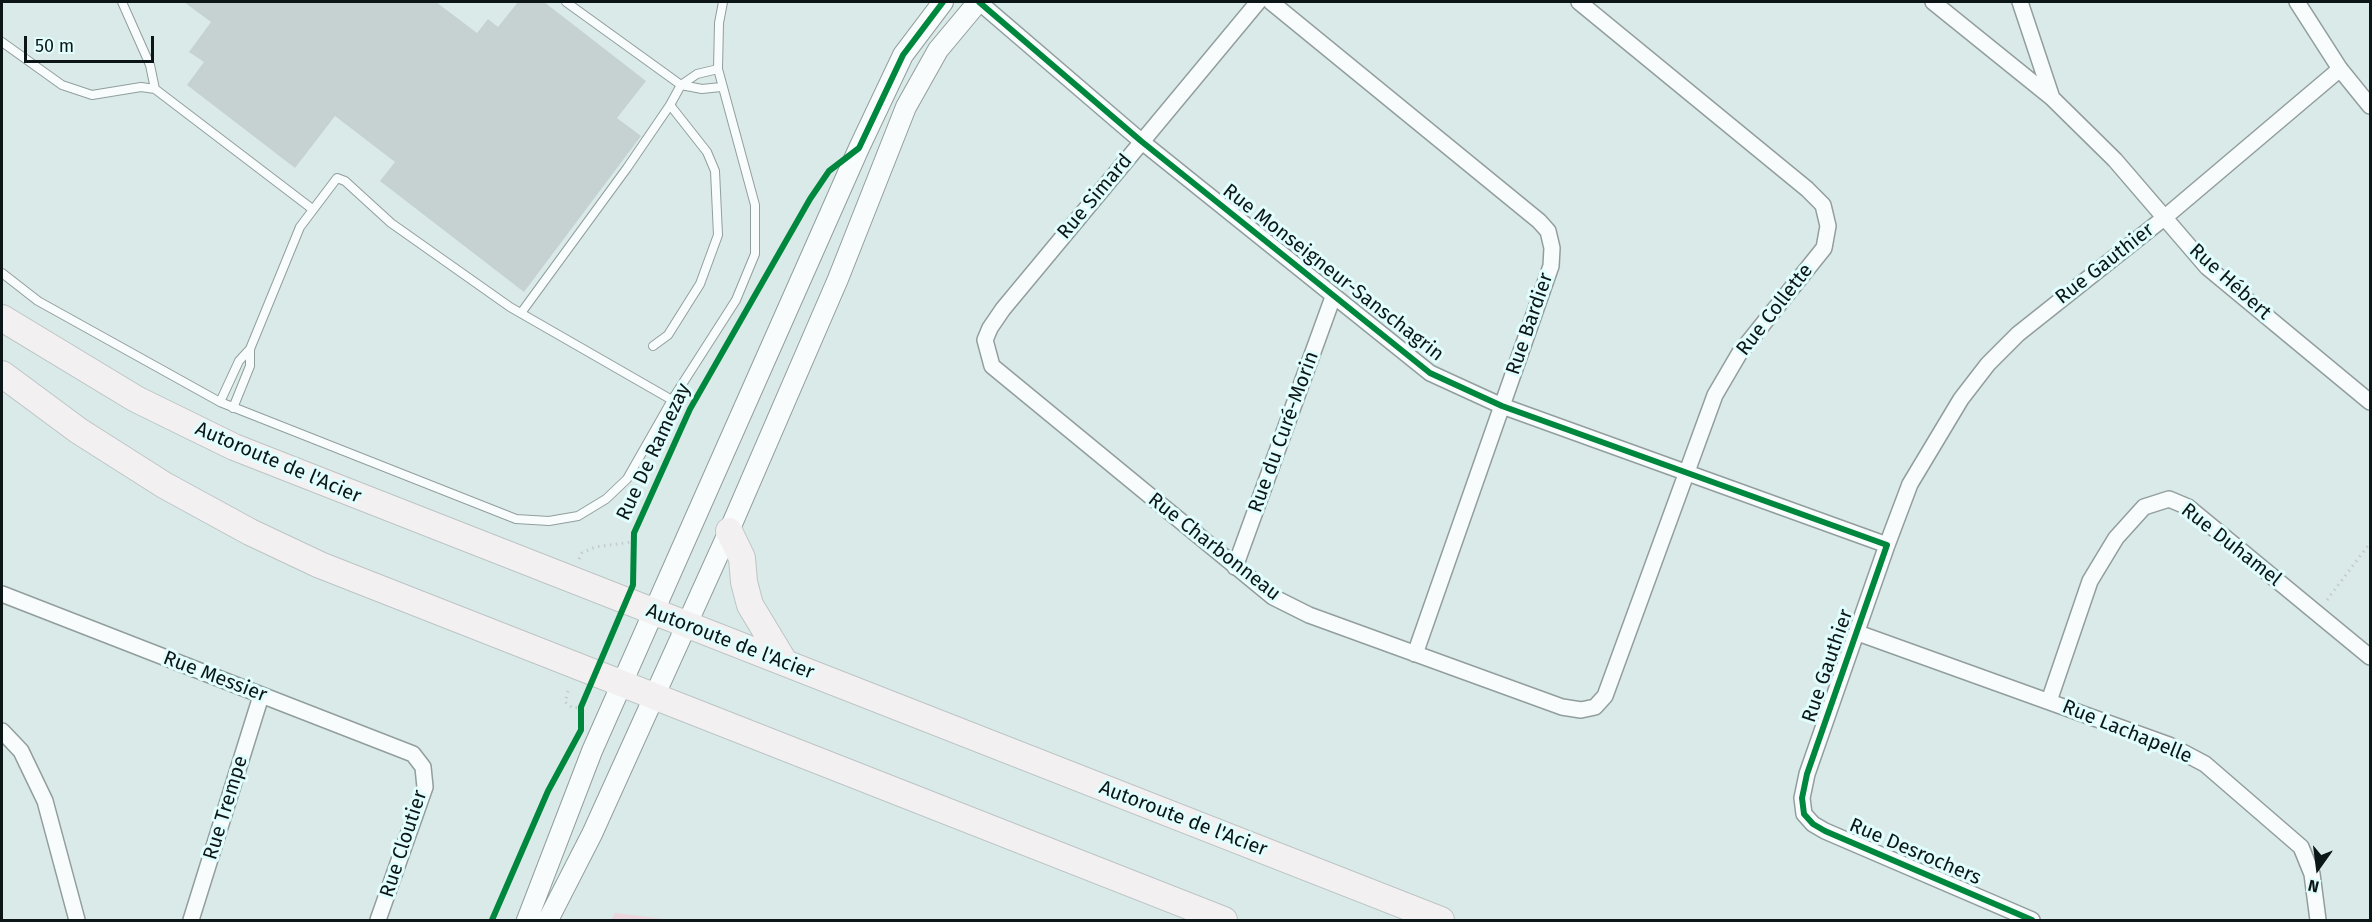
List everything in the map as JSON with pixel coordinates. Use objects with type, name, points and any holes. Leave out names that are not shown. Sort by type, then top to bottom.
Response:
[{"type":"highway","name":"Autoroute de l'Acier","points":[[2,318],[80,368],[210,436],[1441,921]]},
{"type":"highway","points":[[2,374],[54,413],[136,468],[269,542],[345,576],[1224,921]]},
{"type":"highway","points":[[729,531],[742,558],[744,582],[750,605],[785,663]]},
{"type":"street","points":[[527,921],[592,751],[621,683],[896,67],[921,29],[943,2]]},
{"type":"street","points":[[548,921],[592,834],[729,531],[838,279],[906,107],[938,50],[978,2]]},
{"type":"street","name":"Rue Monseigneur-Sanschagrin","points":[[978,2],[1141,141],[1430,374],[1502,405],[1887,545]]},
{"type":"street","name":"Rue Simard","points":[[985,340],[990,327],[1003,309],[1258,2]]},
{"type":"street","name":"Rue Bardier","points":[[1271,2],[1530,213],[1548,231],[1552,248],[1551,266],[1415,654]]},
{"type":"street","name":"Rue Collette","points":[[1580,2],[1807,189],[1822,205],[1828,226],[1824,248],[1739,354],[1715,395],[1605,696],[1595,707]]},
{"type":"street","name":"Rue Hébert","points":[[2020,2],[2052,98]]},
{"type":"street","points":[[2296,2],[2340,69],[2370,105]]},
{"type":"street","name":"Rue Hébert","points":[[1938,3],[2052,98],[2115,160],[2207,267],[2370,402]]},
{"type":"street","name":"Rue Gauthier","points":[[1802,798],[1807,774],[1887,545],[1916,474],[1961,399],[1988,364],[2054,304],[2164,219],[2340,69]]},
{"type":"street","name":"Rue du Curé-Morin","points":[[1235,567],[1333,297]]},
{"type":"street","name":"Rue Charbonneau","points":[[985,340],[992,366],[1273,597],[1309,615],[1562,707],[1581,710],[1595,707]]},
{"type":"street","name":"Rue Duhamel","points":[[2049,701],[2090,581],[2116,538],[2144,507],[2169,499],[2188,507],[2370,657]]},
{"type":"street","name":"Rue Messier","points":[[2,594],[413,754],[423,767]]},
{"type":"street","name":"Rue Lachapelle","points":[[1858,633],[2169,746],[2205,764],[2301,847],[2313,874],[2318,921]]},
{"type":"street","name":"Rue Trempe","points":[[191,921],[261,696]]},
{"type":"street","points":[[2,731],[21,751],[45,801],[77,921]]},
{"type":"street","name":"Rue Cloutier","points":[[378,921],[425,787],[423,767]]},
{"type":"street","name":"Rue Desrochers","points":[[1802,798],[1804,814],[1825,831],[2032,921]]},
{"type":"lane","points":[[122,2],[150,65],[155,89]]},
{"type":"lane","points":[[566,2],[681,85],[702,89],[721,87]]},
{"type":"lane","points":[[2,273],[38,301],[233,408],[516,519],[549,521],[578,516],[606,499],[627,479],[672,400],[736,300],[755,254],[755,205],[721,87],[718,69],[719,23],[723,2]]},
{"type":"lane","points":[[2,42],[62,85],[92,95],[141,87],[155,89],[311,208]]},
{"type":"lane","points":[[521,313],[670,105],[681,85],[697,74],[718,69]]},
{"type":"lane","points":[[653,346],[668,335],[700,284],[718,235],[715,171],[707,152],[670,105]]},
{"type":"lane","points":[[220,402],[239,361],[250,349],[300,227],[311,208],[333,180],[341,179],[391,223],[467,278],[521,313],[672,400]]},
{"type":"lane","points":[[233,408],[250,366],[250,349]]},
{"type":"path","points":[[577,564],[582,553],[588,550],[632,542]]},
{"type":"path","points":[[2316,613],[2370,543]]},
{"type":"path","points":[[583,717],[581,708],[595,673]]},
{"type":"path","points":[[568,691],[565,702],[573,708],[581,708]]},
{"type":"shaded area","points":[[615,913],[673,920],[611,920]]},
{"type":"building","points":[[184,2],[436,2],[477,33],[488,19],[498,27],[518,2],[544,2],[646,81],[617,118],[641,136],[524,292],[380,181],[395,162],[335,116],[295,168],[187,85],[204,62],[189,52],[211,22]]},
{"type":"cycle path","name":"Rue De Ramezay","points":[[492,920],[548,791],[581,730],[581,707],[633,585],[634,533],[690,409],[810,199],[829,171],[859,148],[903,55],[943,2]]},
{"type":"cycle path","points":[[979,2],[1141,141],[1430,373],[1502,406],[1887,545],[1807,774],[1802,798],[1804,814],[1813,824],[1825,831],[2032,920]]}]
